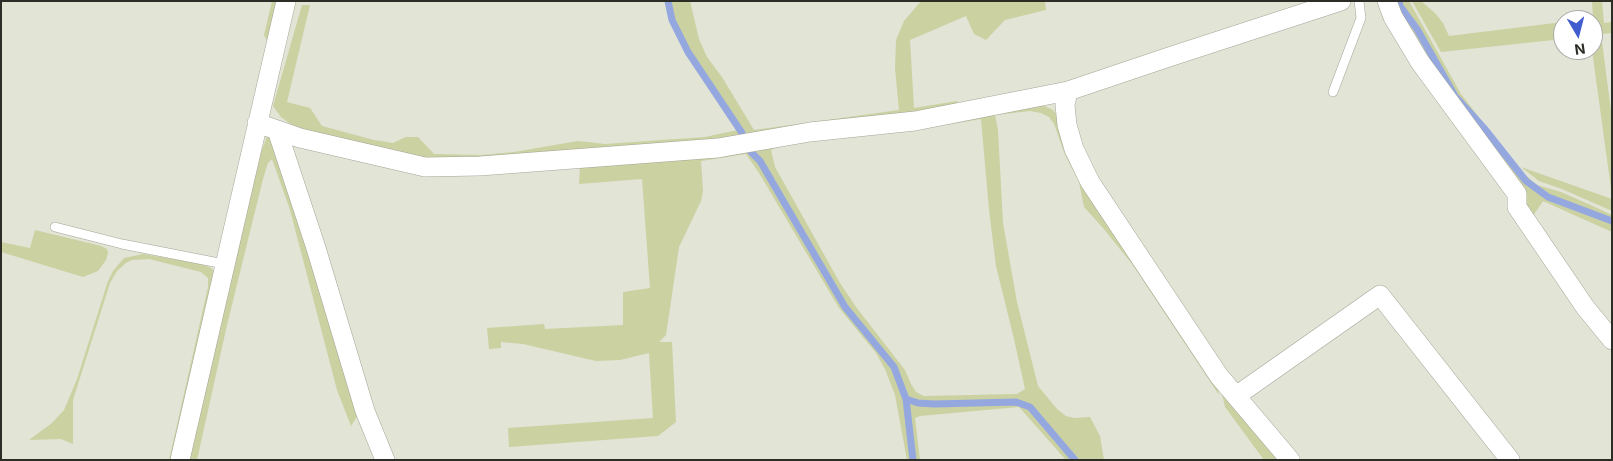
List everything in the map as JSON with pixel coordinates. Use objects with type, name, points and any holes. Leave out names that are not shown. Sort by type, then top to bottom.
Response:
[{"type":"street","points":[[180,460],[286,1]]},
{"type":"street","points":[[257,123],[300,138],[338,148],[425,166],[480,166],[718,148],[810,132],[915,121],[1068,91],[1169,56],[1340,1]]},
{"type":"street","points":[[1386,1],[1392,17],[1420,62],[1517,194],[1517,207],[1612,340]]},
{"type":"street","points":[[1068,91],[1066,105],[1067,125],[1074,150],[1090,182],[1219,376],[1290,460]]},
{"type":"street","points":[[277,130],[316,248],[365,411],[385,460]]},
{"type":"street","points":[[1236,396],[1380,295],[1510,460]]},
{"type":"lane","points":[[1333,92],[1360,18],[1359,1]]},
{"type":"lane","points":[[55,227],[122,244],[224,264]]},
{"type":"green space","points":[[272,1],[278,1],[270,37],[267,41],[264,35]]},
{"type":"green space","points":[[670,1],[690,1],[699,39],[707,57],[722,77],[754,130],[899,110],[895,68],[896,40],[904,21],[921,1],[1045,1],[1046,10],[1005,20],[986,40],[974,34],[966,16],[910,40],[914,108],[957,101],[959,107],[711,142],[478,160],[427,158],[308,132],[293,126],[281,117],[273,106],[302,5],[310,5],[287,102],[310,108],[322,126],[374,140],[393,143],[406,137],[418,137],[434,154],[482,155],[514,152],[578,141],[605,144],[705,137],[738,130],[742,134],[743,132],[728,108],[689,52],[674,19]]},
{"type":"green space","points":[[1389,1],[1397,1],[1398,6],[1416,30],[1454,97],[1524,182],[1547,198],[1612,223],[1612,232],[1543,201],[1531,219]]},
{"type":"green space","points":[[1401,1],[1409,1],[1461,94],[1519,169],[1537,185],[1561,192],[1595,207],[1612,215],[1612,220],[1549,195],[1527,180],[1457,94]]},
{"type":"green space","points":[[1412,1],[1421,1],[1435,13],[1443,23],[1449,36],[1553,23],[1553,40],[1441,52]]},
{"type":"green space","points":[[1592,1],[1602,1],[1603,10],[1593,10]]},
{"type":"green space","points":[[1603,12],[1604,23],[1612,22],[1612,33],[1603,34]]},
{"type":"green space","points":[[1603,49],[1612,119],[1612,196],[1593,60],[1603,60]]},
{"type":"green space","points":[[1040,104],[1053,110],[1215,379],[1219,395],[1132,264],[1084,207],[1079,182],[1065,155],[1054,124],[1049,117],[1030,111],[995,115],[998,130],[1003,223],[1017,302],[1038,386],[1057,409],[1066,416],[1074,418],[1090,417],[1100,436],[1104,460],[1077,460],[1031,406],[1017,400],[934,402],[907,398],[895,367],[846,306],[762,160],[751,148]],"holes":[[[981,119],[996,266],[1025,389],[1017,394],[924,396],[916,392],[905,370],[856,307],[840,283],[775,167],[771,150],[786,143],[921,129]]]},
{"type":"green space","points":[[271,135],[361,410],[351,426],[337,390],[290,210],[272,159],[268,163],[263,179],[227,325],[197,460],[187,460],[260,155],[267,136]]},
{"type":"green space","points":[[747,150],[759,162],[844,308],[892,368],[904,399],[911,460],[907,460],[895,395],[885,369],[876,353],[839,308],[746,154],[701,161],[703,191],[701,201],[679,247],[666,335],[659,342],[672,342],[676,422],[658,436],[509,447],[508,428],[653,418],[649,353],[620,360],[596,361],[523,344],[501,342],[501,348],[489,349],[487,328],[544,324],[545,329],[623,325],[623,292],[650,288],[642,179],[579,184],[580,167]]},
{"type":"green space","points":[[1521,167],[1612,199],[1612,211],[1539,181]]},
{"type":"green space","points":[[35,230],[101,246],[107,249],[106,260],[98,271],[83,277],[1,252],[1,242],[30,248]]},
{"type":"green space","points":[[143,254],[202,264],[215,272],[173,460],[169,460],[208,287],[208,278],[201,272],[149,259],[132,260],[126,263],[117,271],[110,283],[73,400],[73,444],[61,439],[29,440],[52,423],[64,410],[77,379],[108,281],[113,271],[124,258]]},
{"type":"green space","points":[[1222,394],[1281,460],[1264,460],[1225,407]]},
{"type":"green space","points":[[908,402],[934,405],[1016,404],[1029,409],[1073,460],[1066,460],[1019,407],[915,418],[920,460],[915,460]]},
{"type":"waterway","points":[[668,1],[672,20],[688,52],[742,133]]},
{"type":"waterway","points":[[1399,1],[1400,6],[1417,29],[1455,96],[1484,128],[1526,181],[1548,197],[1612,221]]},
{"type":"waterway","points":[[749,150],[760,161],[845,307],[894,367],[906,399],[918,403],[934,404],[1016,402],[1030,407],[1075,460]]},
{"type":"waterway","points":[[906,399],[913,460]]}]
